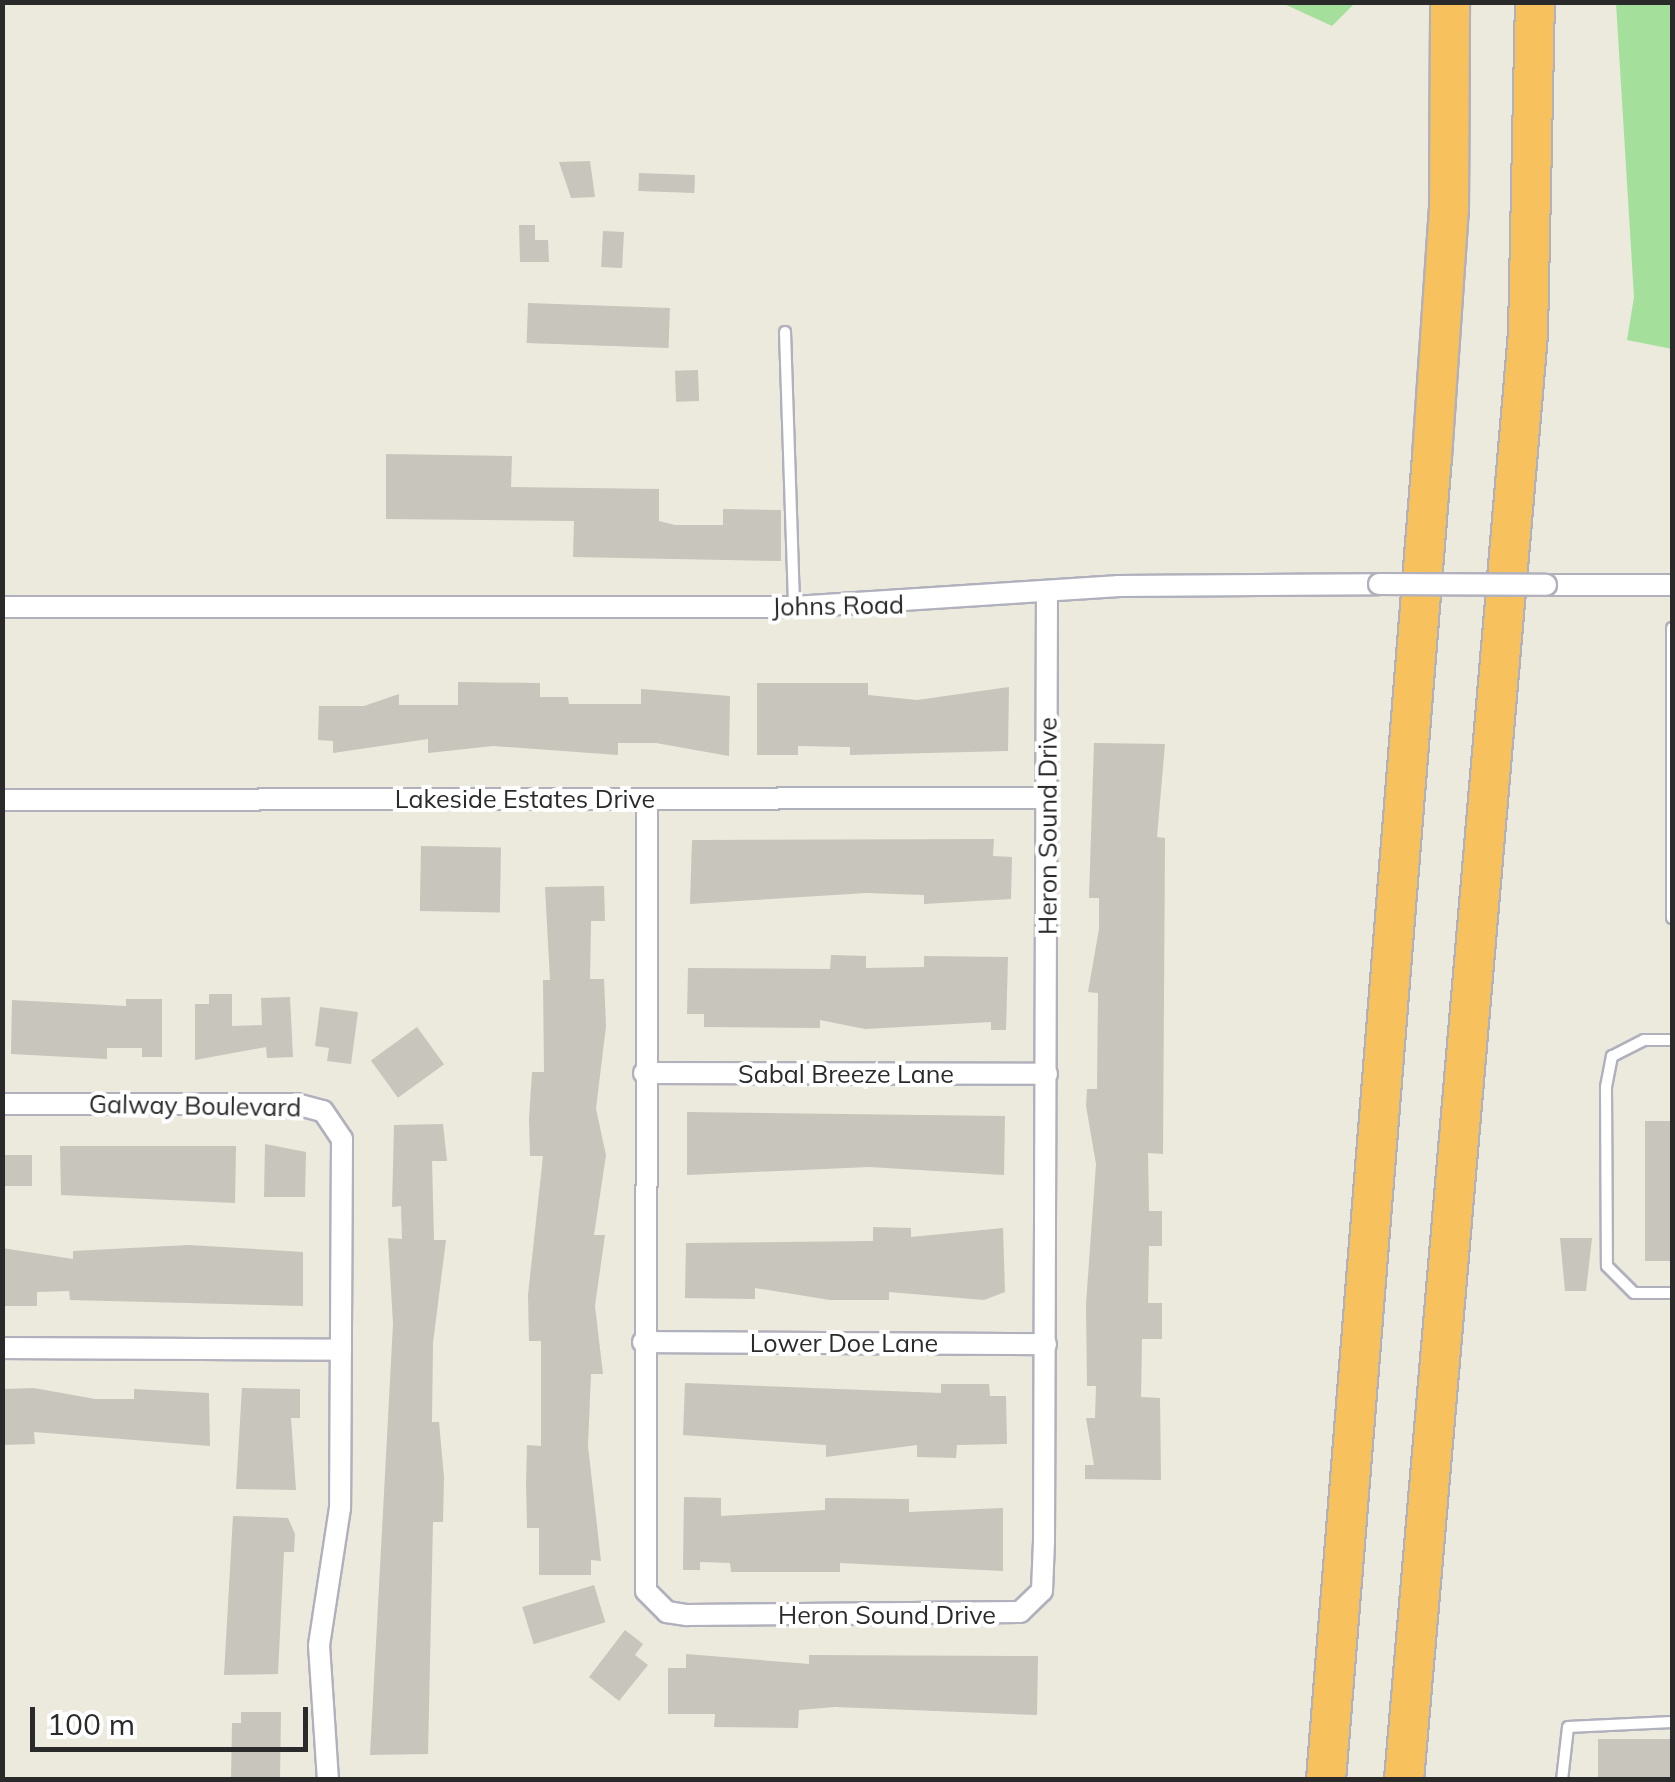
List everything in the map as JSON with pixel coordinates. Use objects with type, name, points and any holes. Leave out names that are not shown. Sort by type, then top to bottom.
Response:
[{"type":"highway","points":[[1326,1780],[1450,210],[1450,2]]},
{"type":"highway","points":[[1404,1780],[1528,334],[1535,2]]},
{"type":"street","name":"Johns Road","points":[[2,608],[794,608],[1047,593],[1379,584],[1672,585]]},
{"type":"street","name":"Heron Sound Drive","points":[[648,799],[641,1568],[656,1604],[687,1615],[1007,1614],[1042,1591],[1047,593]]},
{"type":"street","name":"Lakeside Estates Drive","points":[[2,800],[1048,798]]},
{"type":"street","name":"Sabal Breeze Lane","points":[[644,1073],[1047,1074]]},
{"type":"street","name":"Galway Boulevard","points":[[2,1104],[323,1111],[342,1139],[340,1508],[319,1645],[328,1780]]},
{"type":"street","name":"Lower Doe Lane","points":[[643,1342],[1046,1344]]},
{"type":"street","points":[[2,1348],[341,1350]]},
{"type":"lane","points":[[785,332],[794,608]]},
{"type":"lane","points":[[1672,628],[1672,918]]},
{"type":"lane","points":[[1672,1040],[1644,1040],[1612,1056],[1606,1087],[1607,1266],[1634,1293],[1672,1293]]},
{"type":"lane","points":[[1562,1780],[1568,1727],[1672,1722]]},
{"type":"green space","points":[[1282,3],[1355,3],[1332,26]]},
{"type":"green space","points":[[1616,3],[1672,3],[1672,349],[1627,340],[1634,297]]},
{"type":"building","points":[[590,161],[595,197],[571,198],[559,162]]},
{"type":"building","points":[[639,173],[695,175],[694,193],[638,191]]},
{"type":"building","points":[[519,225],[535,225],[535,240],[548,240],[549,262],[520,262]]},
{"type":"building","points":[[603,231],[624,232],[622,268],[601,267]]},
{"type":"building","points":[[528,303],[670,308],[669,348],[527,343]]},
{"type":"building","points":[[698,370],[699,401],[676,402],[675,371]]},
{"type":"building","points":[[386,454],[512,456],[511,487],[659,489],[659,521],[675,525],[723,525],[723,509],[781,510],[781,561],[573,557],[574,521],[386,519]]},
{"type":"building","points":[[458,682],[540,683],[540,697],[568,697],[569,704],[641,704],[641,689],[730,696],[729,756],[656,743],[618,743],[618,755],[493,746],[428,753],[428,739],[333,753],[333,741],[318,740],[319,706],[364,706],[399,694],[399,705],[458,705]]},
{"type":"building","points":[[757,683],[868,683],[868,695],[917,700],[1009,687],[1008,751],[850,755],[850,747],[798,746],[798,755],[757,755]]},
{"type":"building","points":[[1094,743],[1165,744],[1157,837],[1165,838],[1163,1154],[1148,1153],[1149,1211],[1162,1211],[1162,1246],[1149,1246],[1148,1303],[1162,1303],[1162,1339],[1142,1339],[1141,1397],[1160,1398],[1161,1480],[1085,1479],[1085,1465],[1094,1465],[1086,1418],[1095,1418],[1096,1386],[1087,1386],[1086,1304],[1096,1164],[1086,1106],[1087,1089],[1097,1089],[1098,993],[1088,992],[1099,929],[1099,898],[1089,898]]},
{"type":"building","points":[[994,839],[993,856],[1012,857],[1011,899],[924,904],[924,895],[866,893],[690,904],[692,840]]},
{"type":"building","points":[[421,846],[501,847],[500,912],[420,911]]},
{"type":"building","points":[[604,886],[605,921],[591,921],[590,979],[604,979],[606,1026],[596,1109],[606,1155],[594,1235],[605,1235],[595,1306],[603,1374],[591,1374],[588,1446],[601,1561],[591,1560],[591,1575],[539,1575],[539,1528],[527,1528],[526,1482],[527,1445],[541,1446],[541,1341],[529,1341],[528,1295],[543,1156],[530,1156],[529,1119],[532,1072],[544,1072],[543,980],[550,980],[545,887]]},
{"type":"building","points":[[831,955],[866,956],[866,968],[924,967],[924,956],[1008,957],[1006,1030],[991,1030],[991,1022],[865,1029],[820,1020],[820,1028],[704,1027],[704,1014],[687,1014],[688,968],[830,969]]},
{"type":"building","points":[[209,994],[232,994],[232,1026],[262,1025],[261,998],[290,997],[293,1057],[267,1058],[266,1047],[195,1060],[195,1004],[209,1004]]},
{"type":"building","points":[[126,999],[162,999],[162,1057],[142,1057],[142,1048],[107,1048],[107,1059],[11,1054],[12,1000],[126,1006]]},
{"type":"building","points":[[320,1007],[358,1012],[351,1064],[327,1061],[329,1048],[315,1046]]},
{"type":"building","points":[[417,1027],[444,1064],[398,1098],[371,1061]]},
{"type":"building","points":[[687,1112],[1005,1116],[1004,1175],[869,1167],[687,1175]]},
{"type":"building","points":[[1645,1121],[1672,1121],[1672,1261],[1645,1261]]},
{"type":"building","points":[[443,1124],[447,1161],[432,1161],[434,1240],[446,1240],[433,1343],[432,1422],[439,1422],[444,1477],[443,1522],[433,1522],[428,1754],[370,1755],[393,1324],[388,1238],[402,1239],[401,1206],[392,1207],[394,1125]]},
{"type":"building","points":[[265,1144],[306,1152],[305,1197],[264,1197]]},
{"type":"building","points":[[60,1146],[236,1146],[235,1203],[61,1195]]},
{"type":"building","points":[[2,1155],[32,1155],[32,1186],[2,1186]]},
{"type":"building","points":[[873,1227],[911,1228],[911,1237],[1003,1228],[1005,1292],[984,1300],[889,1292],[889,1300],[830,1300],[755,1288],[755,1299],[685,1298],[686,1243],[873,1241]]},
{"type":"building","points":[[1560,1238],[1592,1238],[1586,1291],[1565,1291]]},
{"type":"building","points":[[189,1245],[303,1252],[303,1306],[70,1300],[69,1291],[37,1292],[37,1306],[2,1306],[2,1248],[73,1259],[73,1251]]},
{"type":"building","points":[[685,1383],[941,1393],[941,1384],[989,1384],[990,1396],[1006,1396],[1007,1444],[957,1445],[956,1458],[917,1457],[917,1445],[826,1457],[826,1445],[683,1435]]},
{"type":"building","points":[[34,1388],[95,1399],[134,1399],[134,1389],[209,1393],[210,1446],[34,1432],[35,1444],[2,1445],[2,1389]]},
{"type":"building","points":[[242,1388],[300,1389],[300,1418],[291,1418],[296,1490],[236,1489]]},
{"type":"building","points":[[684,1497],[721,1498],[721,1516],[825,1510],[825,1498],[909,1499],[909,1512],[1003,1508],[1003,1571],[840,1563],[840,1572],[731,1572],[730,1563],[700,1562],[700,1570],[683,1570]]},
{"type":"building","points":[[233,1516],[288,1518],[295,1534],[294,1552],[284,1552],[278,1674],[224,1675]]},
{"type":"building","points":[[594,1585],[605,1622],[534,1644],[522,1607]]},
{"type":"building","points":[[625,1630],[643,1644],[635,1655],[648,1665],[619,1701],[589,1677]]},
{"type":"building","points":[[686,1654],[809,1664],[809,1655],[1038,1656],[1037,1715],[835,1707],[799,1710],[798,1728],[714,1727],[715,1714],[668,1714],[668,1668],[686,1668]]},
{"type":"building","points":[[241,1712],[281,1712],[280,1780],[231,1780],[232,1723],[241,1723]]},
{"type":"building","points":[[1598,1739],[1672,1739],[1672,1780],[1598,1780]]}]
